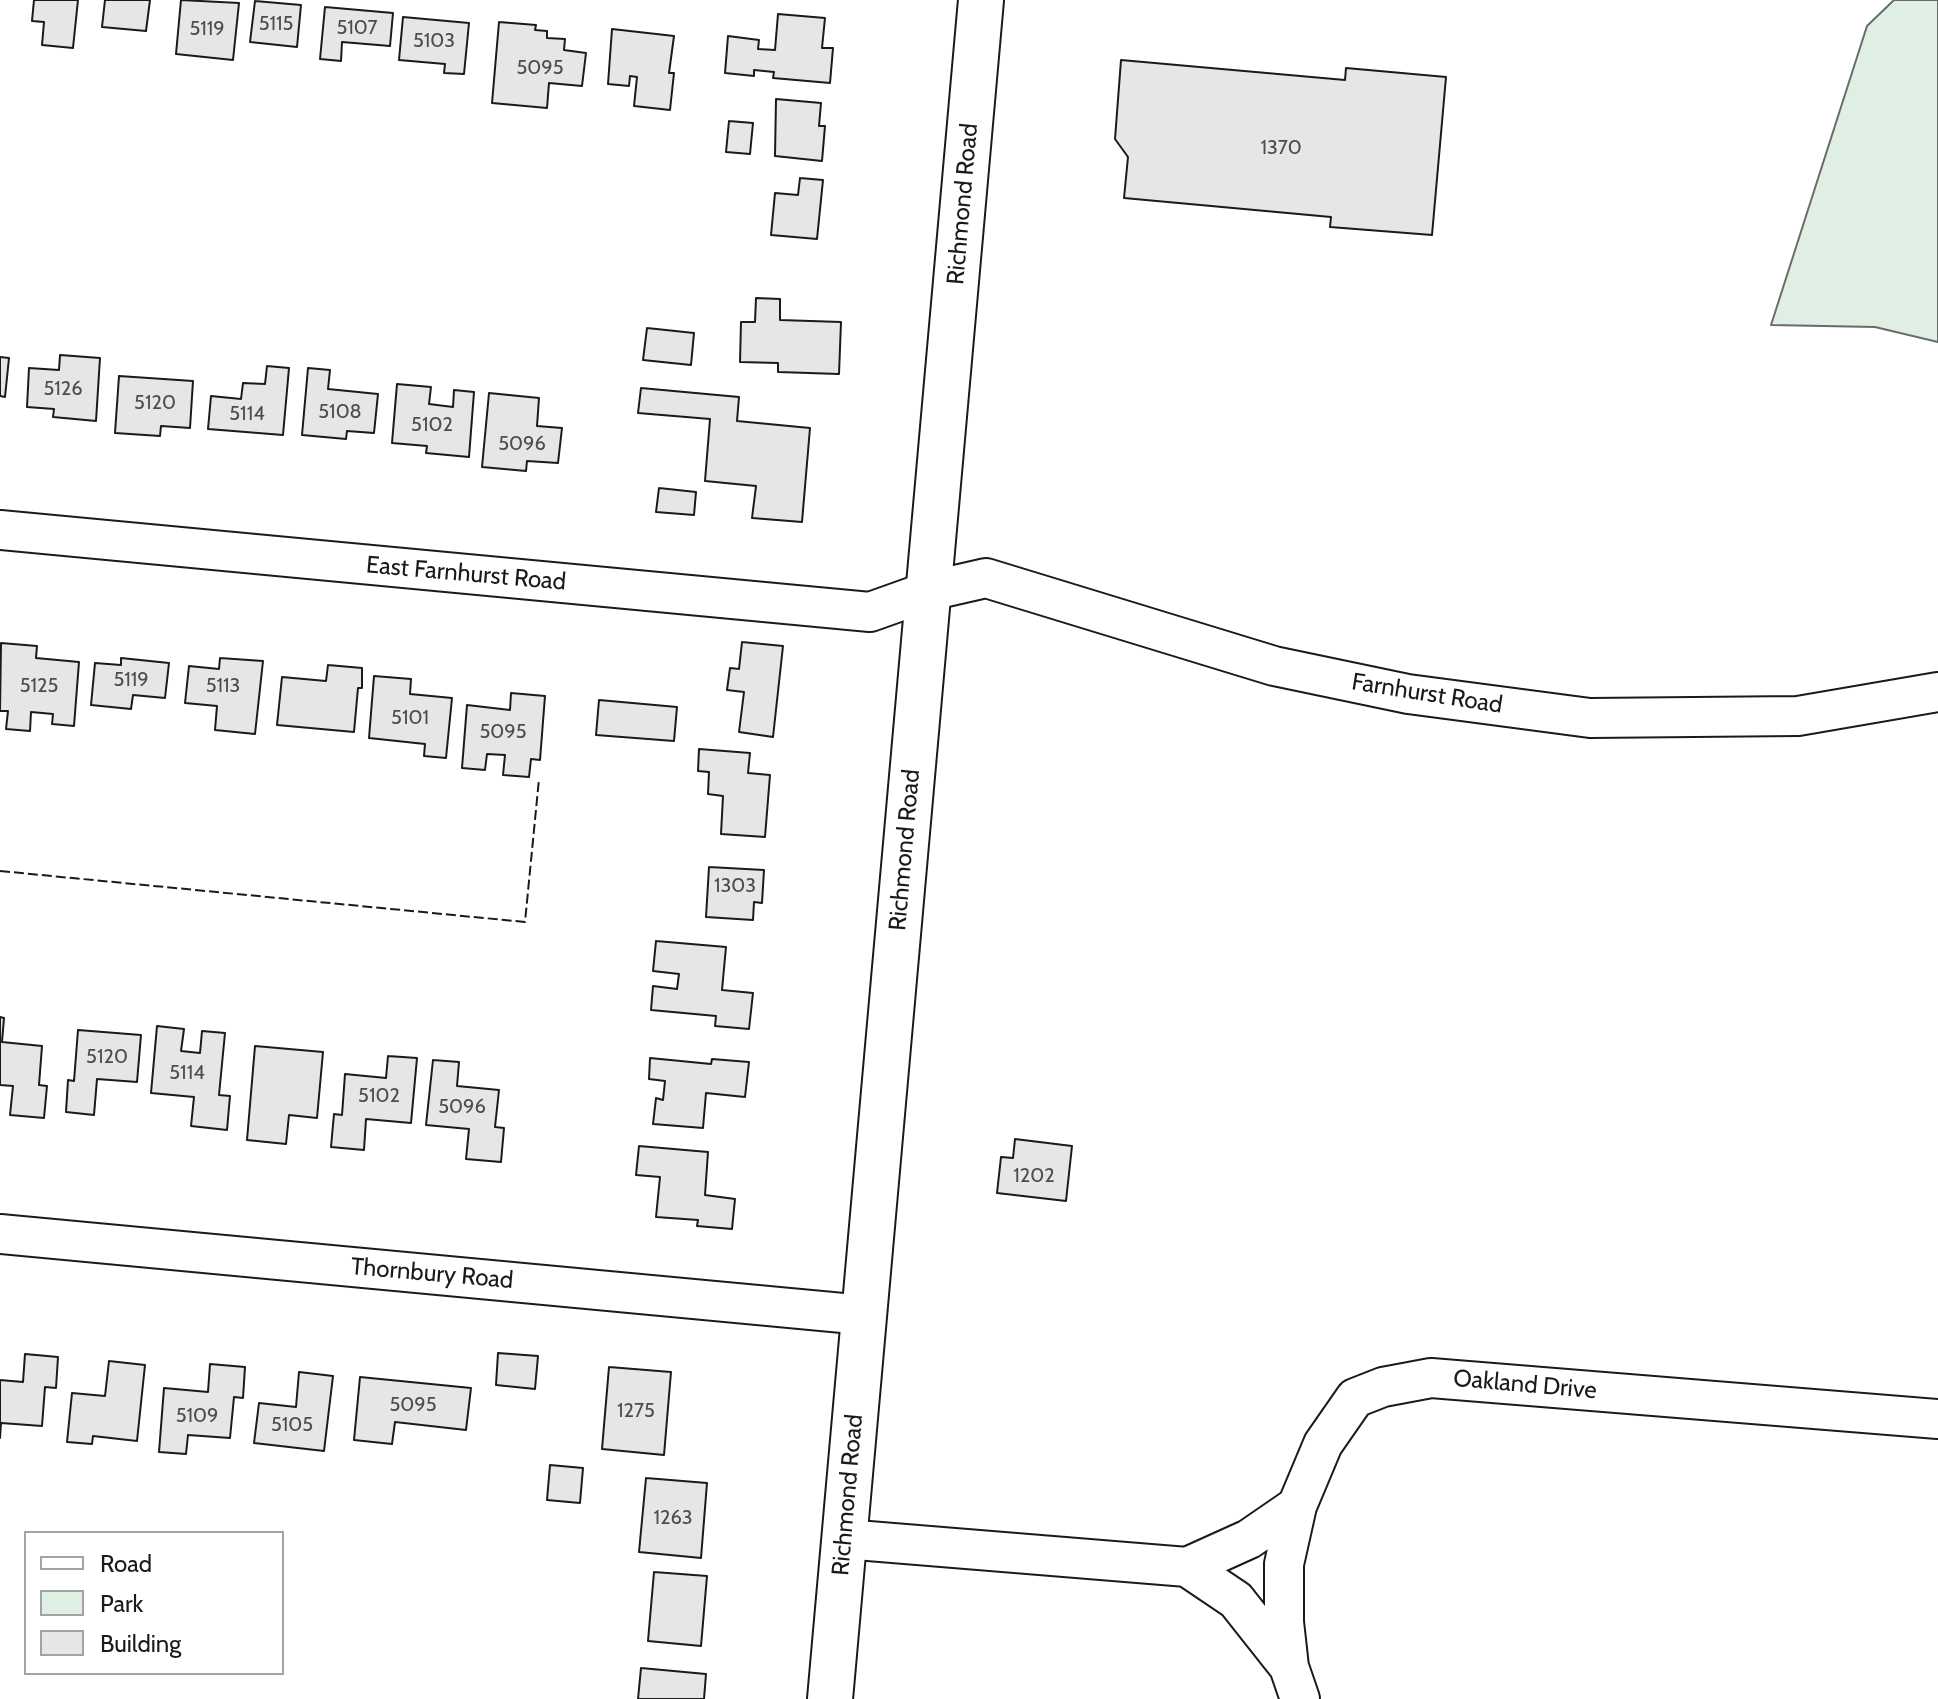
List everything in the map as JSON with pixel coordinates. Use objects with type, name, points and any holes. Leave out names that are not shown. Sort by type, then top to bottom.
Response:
[{"type":"main road","name":"Richmond Road","points":[[830,1699],[981,0]]},
{"type":"street","name":"East Farnhurst Road","points":[[0,530],[870,612],[929,591]]},
{"type":"street","name":"Farnhurst Road","points":[[929,591],[986,578],[1274,666],[1408,694],[1590,718],[1798,716],[1938,692]]},
{"type":"street","name":"Thornbury Road","points":[[0,1234],[864,1315]]},
{"type":"street","name":"Oakland Drive","points":[[1295,1683],[1284,1622],[1284,1564],[1297,1506],[1323,1444],[1355,1398],[1383,1387],[1431,1378],[1938,1419]]},
{"type":"street","points":[[844,1539],[1187,1567],[1249,1539],[1297,1506]]},
{"type":"street","points":[[1187,1567],[1236,1600],[1295,1683]]},
{"type":"green space","points":[[1894,0],[1938,0],[1938,342],[1875,327],[1771,325],[1867,26]]},
{"type":"building","points":[[34,0],[78,0],[73,48],[42,45],[44,22],[32,21]]},
{"type":"building","points":[[105,0],[150,0],[146,31],[102,27]]},
{"type":"building","points":[[181,0],[239,3],[233,60],[176,54]]},
{"type":"building","points":[[255,1],[301,5],[297,47],[250,42]]},
{"type":"building","points":[[325,7],[393,13],[390,46],[342,42],[341,61],[320,59]]},
{"type":"building","points":[[778,14],[825,18],[822,48],[833,48],[830,83],[773,78],[774,72],[754,70],[754,76],[725,73],[728,36],[759,40],[758,49],[775,50]]},
{"type":"building","points":[[403,17],[469,23],[464,74],[444,73],[445,64],[399,60]]},
{"type":"building","points":[[499,22],[536,25],[535,30],[547,31],[547,38],[565,39],[564,50],[586,53],[582,86],[549,83],[547,108],[492,103]]},
{"type":"building","points":[[612,29],[674,36],[669,73],[674,73],[670,110],[634,106],[637,77],[630,76],[629,86],[608,84]]},
{"type":"building","points":[[1121,60],[1345,80],[1346,68],[1446,77],[1432,235],[1330,227],[1331,217],[1124,198],[1128,157],[1115,139]]},
{"type":"building","points":[[776,99],[821,103],[819,126],[825,126],[822,161],[775,156]]},
{"type":"building","points":[[729,121],[753,123],[750,154],[726,152]]},
{"type":"building","points":[[800,178],[823,180],[817,239],[771,235],[775,193],[798,195]]},
{"type":"building","points":[[756,298],[780,299],[780,320],[841,322],[839,374],[778,372],[778,363],[740,362],[741,322],[755,322]]},
{"type":"building","points":[[647,328],[694,333],[691,365],[643,360]]},
{"type":"building","points":[[60,355],[100,358],[96,421],[53,417],[54,409],[27,407],[29,368],[59,370]]},
{"type":"building","points":[[0,357],[9,358],[5,397],[0,396]]},
{"type":"building","points":[[267,366],[289,368],[283,435],[208,429],[211,396],[241,399],[243,383],[265,384]]},
{"type":"building","points":[[308,368],[330,370],[328,389],[378,394],[374,433],[347,431],[346,439],[302,435]]},
{"type":"building","points":[[119,376],[193,381],[190,428],[161,426],[160,436],[115,433]]},
{"type":"building","points":[[397,384],[431,387],[429,404],[453,407],[454,390],[474,392],[469,457],[426,453],[427,446],[392,443]]},
{"type":"building","points":[[641,388],[739,397],[737,421],[810,428],[802,522],[752,518],[756,486],[705,481],[710,419],[638,413]]},
{"type":"building","points":[[489,393],[539,398],[537,426],[562,428],[558,463],[527,461],[526,471],[482,467]]},
{"type":"building","points":[[659,488],[696,492],[694,515],[656,512]]},
{"type":"building","points":[[742,642],[783,646],[773,737],[739,732],[744,692],[727,690],[730,668],[739,669]]},
{"type":"building","points":[[1,643],[37,646],[36,658],[79,662],[74,726],[52,724],[53,714],[31,712],[30,731],[6,729],[8,711],[0,711]]},
{"type":"building","points":[[121,658],[169,663],[165,698],[133,695],[131,709],[91,705],[95,663],[121,665]]},
{"type":"building","points":[[220,658],[263,661],[255,734],[215,730],[217,706],[185,703],[189,666],[219,669]]},
{"type":"building","points":[[328,665],[362,668],[362,688],[358,688],[354,732],[277,725],[282,677],[326,681]]},
{"type":"building","points":[[374,676],[411,679],[410,694],[452,698],[446,758],[424,756],[425,744],[369,738]]},
{"type":"building","points":[[511,693],[545,696],[540,760],[531,759],[529,777],[503,775],[505,755],[487,754],[485,770],[462,768],[467,705],[510,710]]},
{"type":"building","points":[[599,700],[677,707],[674,741],[596,735]]},
{"type":"building","points":[[699,749],[750,753],[748,773],[770,775],[765,837],[721,834],[723,796],[708,794],[709,772],[698,771]]},
{"type":"building","points":[[709,867],[764,870],[762,903],[754,902],[753,920],[706,917]]},
{"type":"building","points":[[656,941],[726,947],[722,990],[753,993],[749,1029],[715,1026],[716,1016],[651,1010],[653,986],[677,989],[679,974],[653,971]]},
{"type":"building","points":[[0,1017],[4,1018],[2,1042],[42,1046],[39,1085],[47,1086],[44,1118],[10,1115],[13,1086],[0,1085]]},
{"type":"building","points":[[157,1026],[184,1029],[181,1051],[200,1053],[202,1031],[225,1033],[219,1095],[230,1096],[227,1130],[191,1126],[194,1097],[151,1093]]},
{"type":"building","points":[[78,1030],[141,1035],[137,1082],[97,1079],[94,1115],[66,1112],[68,1080],[74,1081]]},
{"type":"building","points":[[255,1046],[323,1052],[317,1118],[289,1115],[286,1144],[247,1140]]},
{"type":"building","points":[[388,1056],[417,1058],[411,1123],[366,1119],[364,1150],[331,1147],[334,1114],[342,1115],[345,1074],[386,1078]]},
{"type":"building","points":[[650,1058],[711,1064],[712,1059],[749,1062],[745,1097],[706,1093],[703,1128],[653,1124],[656,1098],[663,1100],[665,1081],[649,1079]]},
{"type":"building","points":[[433,1060],[459,1062],[457,1086],[499,1090],[495,1127],[504,1128],[501,1162],[466,1159],[469,1129],[426,1125]]},
{"type":"building","points":[[1015,1139],[1072,1146],[1066,1201],[997,1193],[1001,1157],[1013,1158]]},
{"type":"building","points":[[639,1146],[708,1152],[705,1195],[735,1199],[732,1229],[697,1226],[698,1220],[656,1217],[660,1177],[636,1175]]},
{"type":"building","points":[[498,1353],[538,1356],[535,1389],[496,1385]]},
{"type":"building","points":[[25,1354],[58,1357],[56,1388],[45,1387],[42,1426],[1,1423],[0,1438],[0,1380],[23,1382]]},
{"type":"building","points":[[109,1361],[145,1365],[137,1441],[93,1436],[92,1444],[67,1442],[72,1393],[105,1396]]},
{"type":"building","points":[[210,1364],[245,1367],[243,1398],[234,1397],[230,1438],[188,1435],[186,1454],[159,1452],[164,1388],[208,1392]]},
{"type":"building","points":[[609,1367],[671,1372],[664,1455],[602,1449]]},
{"type":"building","points":[[299,1372],[333,1376],[324,1451],[254,1443],[259,1403],[296,1407]]},
{"type":"building","points":[[360,1377],[471,1388],[466,1430],[395,1422],[392,1444],[354,1440]]},
{"type":"building","points":[[550,1465],[583,1468],[580,1503],[547,1500]]},
{"type":"building","points":[[646,1478],[707,1483],[701,1558],[639,1552]]},
{"type":"building","points":[[654,1572],[707,1576],[701,1646],[648,1641]]},
{"type":"building","points":[[641,1668],[706,1674],[704,1699],[638,1699]]},
{"type":"fence","points":[[0,871],[525,922],[539,779]]}]
